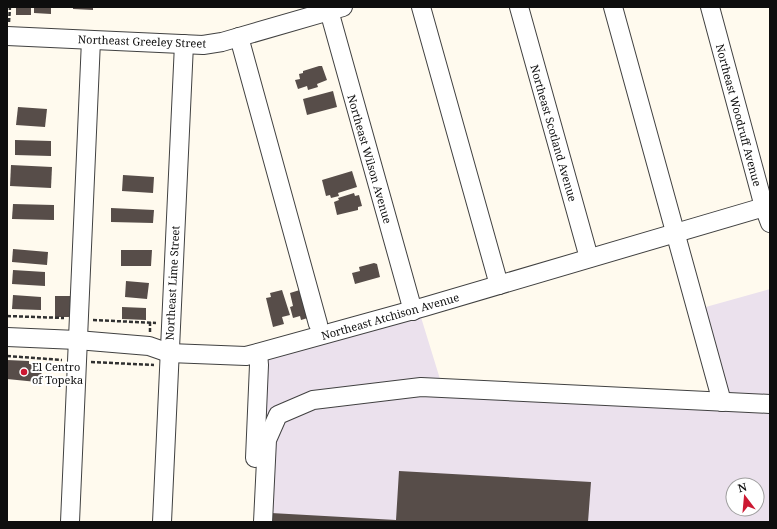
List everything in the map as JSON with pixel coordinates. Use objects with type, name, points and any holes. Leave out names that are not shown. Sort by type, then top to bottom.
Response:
[{"type":"street","points":[[421,7],[499,285]]},
{"type":"street","name":"Northeast Scotland Avenue","points":[[519,7],[589,258]]},
{"type":"street","points":[[612,7],[722,402]]},
{"type":"street","name":"Northeast Woodruff Avenue","points":[[710,7],[767,215]]},
{"type":"street","name":"Northeast Greeley Street","points":[[8,29],[91,40],[203,45],[239,37],[333,8]]},
{"type":"street","name":"Northeast Wilson Avenue","points":[[333,8],[413,311]]},
{"type":"street","points":[[239,37],[318,324]]},
{"type":"street","points":[[70,522],[91,40]]},
{"type":"street","name":"Northeast Lime Street","points":[[162,522],[184,44]]},
{"type":"street","name":"Northeast Atchison Avenue","points":[[7,337],[77,340],[149,346],[169,353],[246,356],[413,311],[674,233],[767,215]]},
{"type":"street","points":[[251,522],[259,373],[258,353]]},
{"type":"street","points":[[263,522],[267,440],[278,415],[313,400],[420,387],[770,404]]},
{"type":"path","points":[[8,29],[10,7]]},
{"type":"shaded area","points":[[770,289],[770,522],[255,522],[264,360],[420,314],[440,379],[717,395],[695,310]]},
{"type":"building","points":[[16,7],[31,7],[31,15],[16,15]]},
{"type":"building","points":[[34,7],[51,7],[51,14],[34,13]]},
{"type":"building","points":[[73,7],[93,7],[93,10],[73,9]]},
{"type":"building","points":[[322,66],[327,80],[317,84],[318,87],[308,90],[307,86],[298,89],[295,80],[300,79],[299,74],[303,73],[303,71]]},
{"type":"building","points":[[333,91],[337,107],[307,115],[303,99]]},
{"type":"building","points":[[18,107],[47,109],[45,127],[16,125]]},
{"type":"building","points":[[15,140],[51,141],[51,156],[15,155]]},
{"type":"building","points":[[11,165],[52,167],[51,188],[10,186]]},
{"type":"building","points":[[352,171],[357,187],[338,193],[339,196],[331,198],[330,195],[326,196],[322,180]]},
{"type":"building","points":[[123,175],[154,177],[153,193],[122,191]]},
{"type":"building","points":[[354,193],[355,196],[359,195],[362,206],[358,207],[358,210],[337,215],[334,202],[339,200],[338,198]]},
{"type":"building","points":[[13,204],[54,205],[54,220],[12,219]]},
{"type":"building","points":[[111,208],[154,210],[153,223],[111,222]]},
{"type":"building","points":[[13,249],[48,252],[47,265],[12,262]]},
{"type":"building","points":[[121,250],[152,250],[151,266],[121,266]]},
{"type":"building","points":[[374,263],[377,264],[380,277],[355,284],[352,273],[360,271],[359,267]]},
{"type":"building","points":[[13,270],[45,272],[45,286],[12,284]]},
{"type":"building","points":[[126,281],[149,283],[147,299],[125,297]]},
{"type":"building","points":[[303,289],[311,317],[301,320],[300,316],[293,318],[290,307],[293,306],[290,293]]},
{"type":"building","points":[[282,290],[290,315],[282,317],[284,324],[273,327],[266,298],[271,297],[270,293]]},
{"type":"building","points":[[13,295],[41,297],[41,310],[12,309]]},
{"type":"building","points":[[55,296],[76,296],[75,317],[55,317]]},
{"type":"building","points":[[122,307],[146,308],[146,320],[122,319]]},
{"type":"building","name":"El Centro of Topeka","points":[[7,360],[29,361],[29,364],[42,364],[41,381],[37,380],[37,382],[7,379]]},
{"type":"building","points":[[399,471],[591,482],[588,522],[271,522],[271,513],[396,520]]},
{"type":"place","name":"El Centro of Topeka","points":[[24,372]]}]
